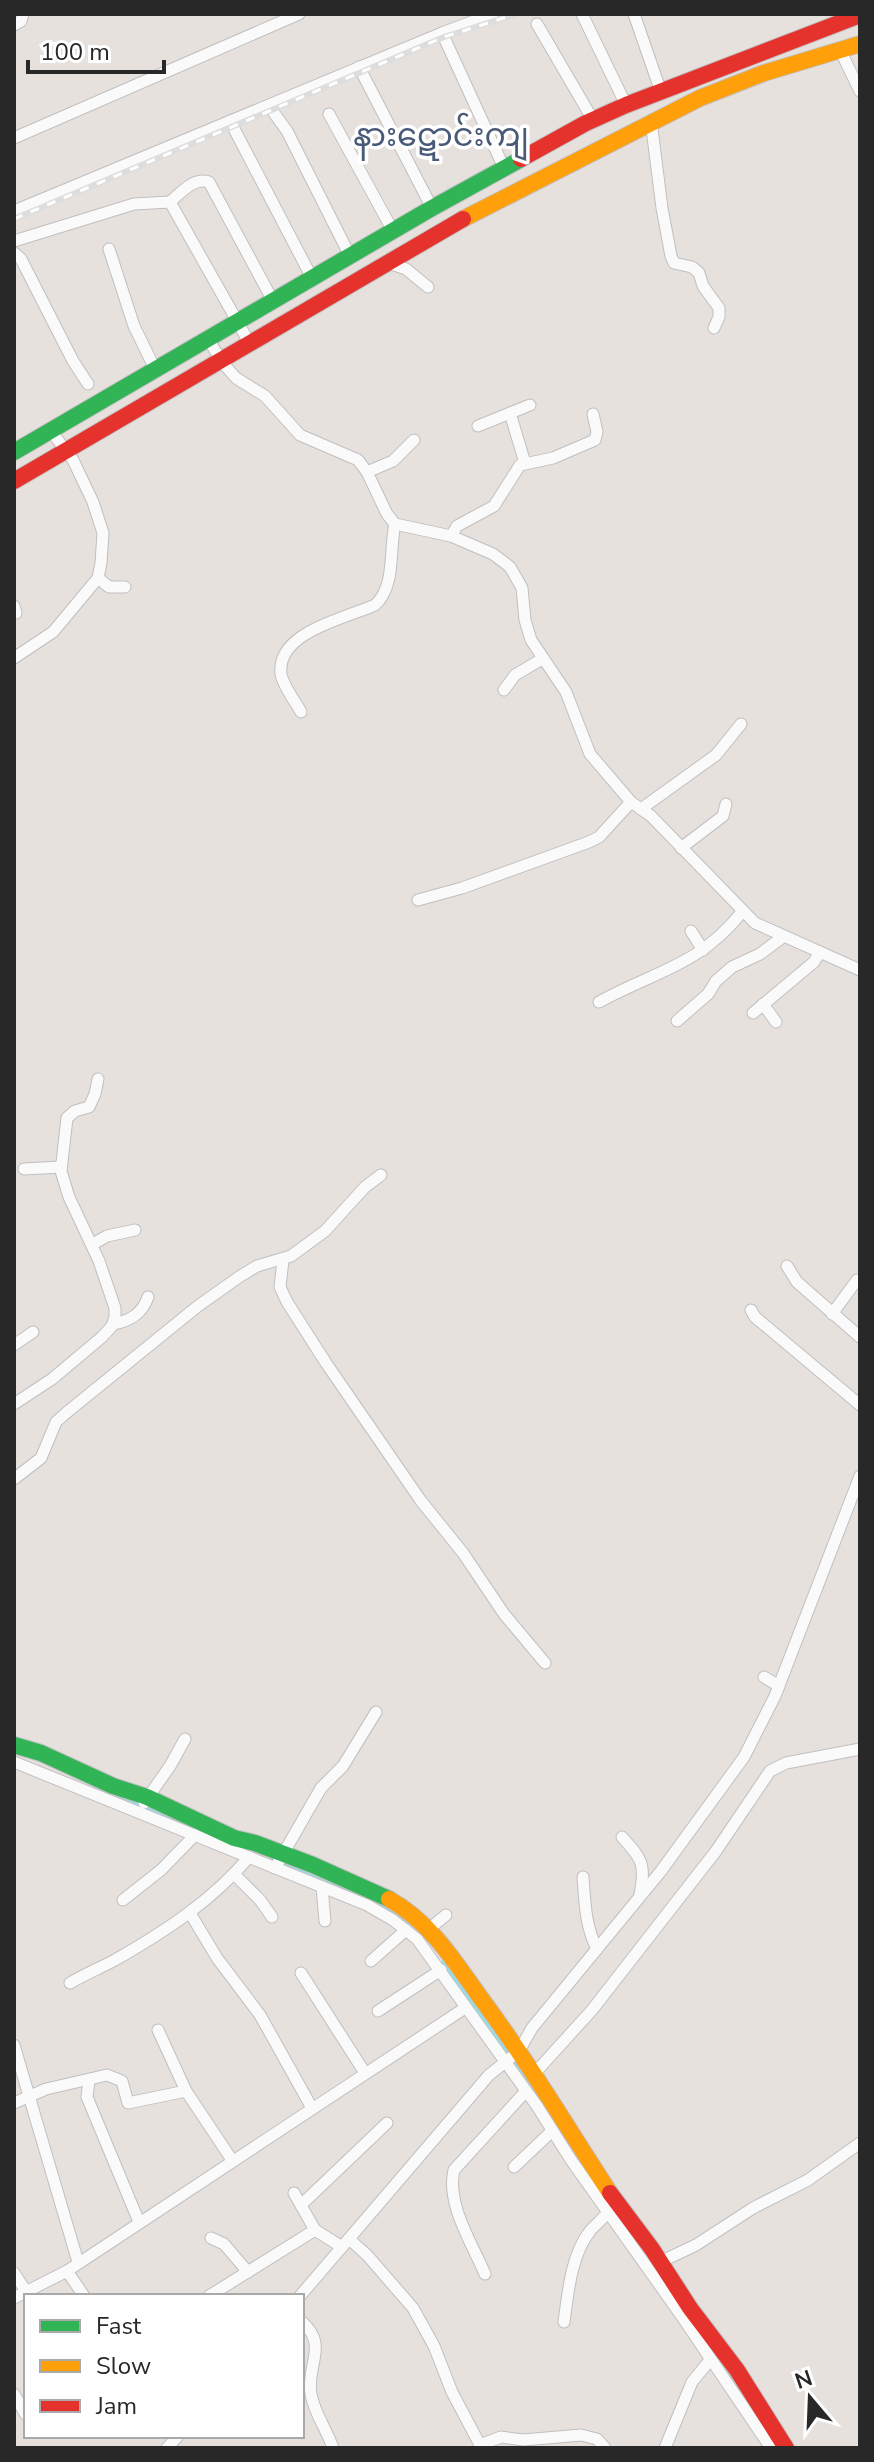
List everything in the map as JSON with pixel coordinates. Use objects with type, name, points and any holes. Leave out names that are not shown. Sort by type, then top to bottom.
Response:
[{"type":"main road","points":[[14,452],[432,208],[593,120],[860,15]]},
{"type":"main road","points":[[14,481],[222,362],[386,262],[543,175],[736,83],[860,44]]},
{"type":"main road","points":[[14,1745],[41,1753],[113,1786],[143,1805],[255,1843],[279,1862],[391,1900],[417,1917],[483,1998],[503,2031],[511,2056],[534,2074],[573,2137],[690,2308],[737,2370],[786,2448]]},
{"type":"street","points":[[14,25],[21,21],[23,14]]},
{"type":"street","points":[[14,138],[299,14]]},
{"type":"street","points":[[14,211],[493,14]]},
{"type":"street","points":[[582,14],[626,105]]},
{"type":"street","points":[[634,14],[661,92]]},
{"type":"street","points":[[537,24],[593,120]]},
{"type":"street","points":[[442,33],[504,168]]},
{"type":"street","points":[[840,50],[860,91]]},
{"type":"street","points":[[359,67],[432,208]]},
{"type":"street","points":[[269,106],[287,131],[350,256]]},
{"type":"street","points":[[329,114],[393,231]]},
{"type":"street","points":[[230,121],[312,278]]},
{"type":"street","points":[[651,121],[671,256],[674,263],[692,267],[699,273],[703,286],[719,308],[714,328]]},
{"type":"street","points":[[14,241],[134,204],[170,202],[194,182],[203,180],[209,182],[273,301]]},
{"type":"street","points":[[170,202],[250,344]]},
{"type":"street","points":[[109,249],[134,326],[155,369]]},
{"type":"street","points":[[14,253],[21,259],[88,384]]},
{"type":"street","points":[[386,262],[406,269],[428,287]]},
{"type":"street","points":[[208,339],[236,378],[265,396],[300,435],[358,460],[395,524],[451,536],[493,554],[510,567],[519,580],[528,630],[542,659],[566,692],[590,754],[636,805],[755,923],[860,970]]},
{"type":"street","points":[[478,426],[530,405]]},
{"type":"street","points":[[510,413],[525,463]]},
{"type":"street","points":[[451,536],[457,526],[494,506],[515,471],[525,463],[553,458],[595,440],[597,432],[593,414]]},
{"type":"street","points":[[14,658],[53,632],[98,578],[103,533],[76,465],[51,431]]},
{"type":"street","points":[[367,472],[393,461],[414,440]]},
{"type":"street","points":[[301,712],[281,675],[286,651],[294,641],[309,632],[375,605],[383,598],[388,587],[395,524]]},
{"type":"street","points":[[98,578],[109,587],[125,587]]},
{"type":"street","points":[[504,690],[515,675],[542,659]]},
{"type":"street","points":[[418,900],[462,888],[599,837],[636,805],[716,755],[741,724]]},
{"type":"street","points":[[681,848],[723,816],[726,804]]},
{"type":"street","points":[[599,1002],[634,982],[676,967],[727,931],[742,912]]},
{"type":"street","points":[[691,931],[703,950]]},
{"type":"street","points":[[677,1021],[708,994],[716,981],[732,967],[760,954],[784,936]]},
{"type":"street","points":[[753,1013],[814,962],[820,952]]},
{"type":"street","points":[[763,1004],[776,1022]]},
{"type":"street","points":[[14,1404],[52,1379],[113,1324],[115,1308],[93,1244],[69,1197],[60,1167],[67,1118],[75,1111],[89,1107],[98,1079]]},
{"type":"street","points":[[24,1169],[60,1167]]},
{"type":"street","points":[[14,1479],[41,1458],[56,1422],[82,1398],[239,1277],[257,1266],[283,1260],[325,1231],[365,1187],[381,1175]]},
{"type":"street","points":[[93,1244],[107,1236],[135,1230]]},
{"type":"street","points":[[283,1260],[280,1287],[326,1363],[414,1492],[463,1553],[504,1614],[545,1663]]},
{"type":"street","points":[[787,1266],[797,1282],[860,1337]]},
{"type":"street","points":[[832,1314],[857,1280]]},
{"type":"street","points":[[113,1324],[127,1322],[139,1313],[148,1297]]},
{"type":"street","points":[[751,1310],[755,1317],[860,1405]]},
{"type":"street","points":[[14,1345],[33,1332]]},
{"type":"street","points":[[302,2294],[489,2075],[511,2056],[639,1898],[744,1757],[779,1686],[860,1476]]},
{"type":"street","points":[[764,1677],[779,1686]]},
{"type":"street","points":[[279,1862],[321,1788],[343,1766],[376,1712]]},
{"type":"street","points":[[143,1805],[185,1739]]},
{"type":"street","points":[[534,2074],[592,2010],[716,1851],[770,1771],[786,1763],[860,1749]]},
{"type":"street","points":[[14,1762],[143,1805],[195,1835],[249,1857],[279,1862],[322,1887],[367,1905],[417,1939],[465,2008],[511,2056],[526,2091],[540,2111],[548,2135],[676,2308],[771,2448]]},
{"type":"street","points":[[123,1900],[161,1870],[195,1835]]},
{"type":"street","points":[[622,1837],[636,1851],[645,1871],[639,1898]]},
{"type":"street","points":[[70,1983],[113,1961],[190,1913],[249,1857]]},
{"type":"street","points":[[234,1874],[272,1917]]},
{"type":"street","points":[[583,1877],[585,1914],[597,1949]]},
{"type":"street","points":[[322,1887],[325,1921]]},
{"type":"street","points":[[190,1913],[217,1958],[260,2015],[312,2108]]},
{"type":"street","points":[[429,1929],[446,1915]]},
{"type":"street","points":[[371,1961],[406,1930]]},
{"type":"street","points":[[378,2011],[441,1970]]},
{"type":"street","points":[[301,1973],[365,2073]]},
{"type":"street","points":[[14,2298],[71,2276],[78,2262],[465,2008]]},
{"type":"street","points":[[158,2030],[201,2118],[232,2160]]},
{"type":"street","points":[[14,2045],[78,2262]]},
{"type":"street","points":[[14,2103],[46,2089],[107,2075],[122,2081],[128,2103],[186,2091]]},
{"type":"street","points":[[89,2081],[87,2097],[139,2222]]},
{"type":"street","points":[[485,2274],[451,2183],[462,2157],[526,2091]]},
{"type":"street","points":[[301,2205],[387,2123]]},
{"type":"street","points":[[514,2167],[548,2135]]},
{"type":"street","points":[[660,2262],[696,2245],[753,2208],[808,2180],[860,2143]]},
{"type":"street","points":[[294,2193],[315,2230],[367,2255],[413,2308],[480,2445],[501,2437],[523,2440],[581,2435],[597,2439],[605,2448]]},
{"type":"street","points":[[564,2322],[570,2280],[579,2254],[588,2233],[607,2213]]},
{"type":"street","points":[[212,2294],[315,2230]]},
{"type":"street","points":[[211,2238],[224,2244],[248,2272]]},
{"type":"street","points":[[14,2273],[26,2291]]},
{"type":"street","points":[[71,2276],[83,2294]]},
{"type":"street","points":[[304,2324],[315,2336],[317,2347],[309,2375],[311,2396],[333,2448]]},
{"type":"street","points":[[665,2448],[692,2382],[710,2360]]},
{"type":"street","points":[[14,2394],[22,2411]]},
{"type":"waterway","points":[[104,1793],[202,1831]]},
{"type":"waterway","points":[[275,1859],[353,1894]]},
{"type":"waterway","points":[[370,1902],[407,1920]]},
{"type":"waterway","points":[[446,1963],[549,2112]]},
{"type":"waterway","points":[[714,2352],[744,2396]]},
{"type":"railway","points":[[14,219],[444,37],[516,14]]},
{"type":"traffic: fast","points":[[14,452],[521,159]]},
{"type":"traffic: fast","points":[[14,1745],[41,1753],[113,1786],[147,1797],[234,1838],[313,1865],[389,1899]]},
{"type":"traffic: slow","points":[[463,219],[700,98],[764,73],[860,44]]},
{"type":"traffic: slow","points":[[389,1899],[429,1930],[450,1955],[514,2045],[610,2193]]},
{"type":"traffic: jam","points":[[521,159],[626,105],[860,15]]},
{"type":"traffic: jam","points":[[14,481],[463,219]]},
{"type":"traffic: jam","points":[[610,2193],[737,2370],[786,2448]]},
{"type":"district","name":"နားဋောင်းကျ","points":[[441,135]]}]
